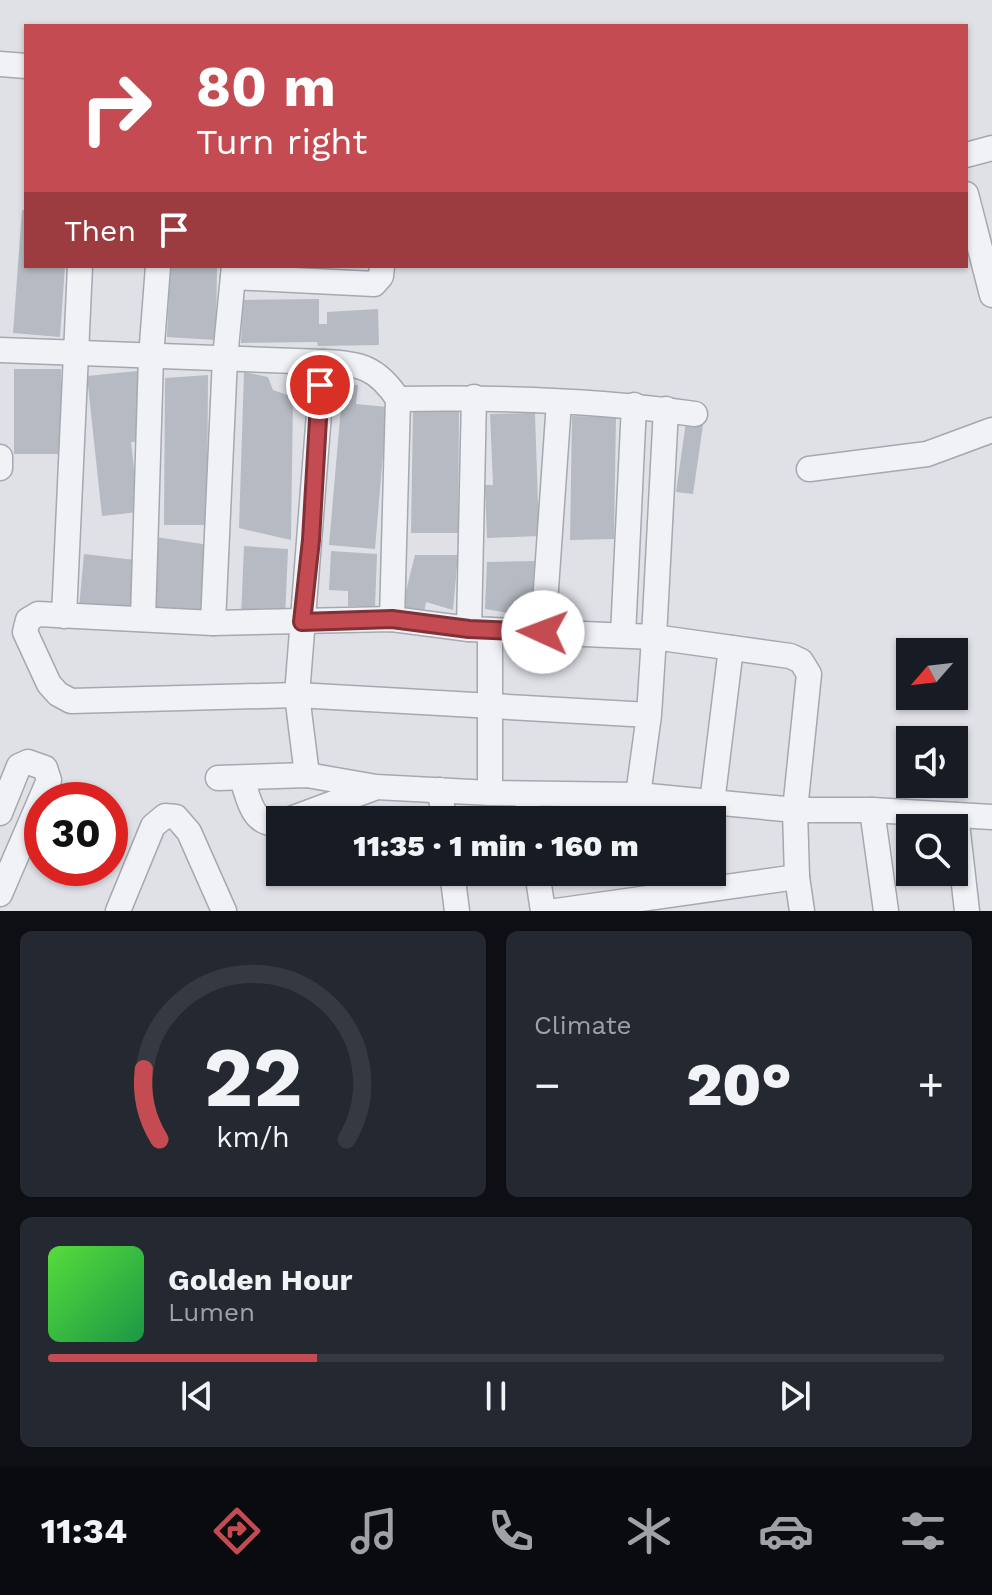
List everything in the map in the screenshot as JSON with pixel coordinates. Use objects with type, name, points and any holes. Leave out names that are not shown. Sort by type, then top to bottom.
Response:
[{"type":"street","points":[[0,64],[24,66]]},
{"type":"street","points":[[968,154],[992,148]]},
{"type":"street","points":[[968,202],[992,295]]},
{"type":"street","points":[[64,616],[80,268]]},
{"type":"street","points":[[143,619],[151,357],[158,268]]},
{"type":"street","points":[[213,623],[225,358],[234,272],[374,284],[381,276],[382,268]]},
{"type":"street","points":[[0,350],[355,363],[388,384],[398,399],[392,619]]},
{"type":"street","points":[[307,775],[297,695],[323,362]]},
{"type":"street","points":[[398,399],[474,397],[634,405],[695,414]]},
{"type":"street","points":[[474,397],[480,629],[489,706],[490,793]]},
{"type":"street","points":[[543,632],[559,402]]},
{"type":"street","points":[[623,635],[634,405]]},
{"type":"street","points":[[638,795],[649,715],[666,409]]},
{"type":"street","points":[[809,469],[927,454],[992,430]]},
{"type":"street","points":[[0,457],[0,468]]},
{"type":"street","points":[[649,715],[297,695],[79,702],[64,699],[49,684],[25,632],[32,616],[213,623],[392,619],[480,629],[654,637],[795,658],[809,674],[795,810],[797,877],[802,911]]},
{"type":"street","points":[[712,803],[731,648]]},
{"type":"street","points":[[0,813],[19,766],[28,762],[45,768],[49,780],[0,894]]},
{"type":"street","points":[[266,822],[256,816],[230,778],[307,775],[376,787],[490,793],[638,795],[795,810],[939,814]]},
{"type":"street","points":[[325,806],[376,787]]},
{"type":"street","points":[[440,790],[442,806]]},
{"type":"street","points":[[526,794],[528,806]]},
{"type":"street","points":[[698,806],[712,803]]},
{"type":"street","points":[[872,810],[886,911]]},
{"type":"street","points":[[118,911],[153,826],[165,816],[176,817],[189,832],[224,911]]},
{"type":"street","points":[[968,816],[992,817]]},
{"type":"street","points":[[556,911],[797,877]]},
{"type":"street","points":[[454,886],[457,911]]},
{"type":"street","points":[[539,886],[543,911]]},
{"type":"street","points":[[964,886],[967,911]]},
{"type":"building","points":[[24,210],[24,268],[65,268],[60,337],[13,333]]},
{"type":"building","points":[[170,268],[217,268],[216,340],[167,337]]},
{"type":"building","points":[[319,299],[319,324],[327,324],[327,312],[378,309],[379,345],[241,343],[243,300]]},
{"type":"building","points":[[14,369],[61,369],[61,454],[14,454]]},
{"type":"building","points":[[137,371],[144,441],[131,442],[139,512],[102,516],[87,376]]},
{"type":"building","points":[[244,372],[268,377],[273,390],[293,397],[291,540],[239,528]]},
{"type":"building","points":[[208,375],[207,525],[164,525],[165,378]]},
{"type":"building","points":[[343,384],[358,385],[356,404],[387,407],[375,549],[329,545]]},
{"type":"building","points":[[413,409],[459,410],[458,533],[411,533]]},
{"type":"building","points":[[535,413],[539,536],[487,538],[485,485],[493,485],[490,414]]},
{"type":"building","points":[[572,416],[616,417],[614,539],[570,540]]},
{"type":"building","points":[[686,422],[703,425],[693,494],[676,492]]},
{"type":"building","points":[[156,537],[209,545],[209,615],[155,612]]},
{"type":"building","points":[[244,546],[288,549],[285,619],[241,617]]},
{"type":"building","points":[[331,551],[377,554],[375,607],[348,606],[348,591],[329,590]]},
{"type":"building","points":[[84,554],[135,560],[130,613],[79,608]]},
{"type":"building","points":[[415,555],[458,555],[453,610],[426,602],[424,613],[402,607]]},
{"type":"building","points":[[539,561],[532,617],[485,609],[487,562]]},
{"type":"route","points":[[320,385],[311,540],[302,622],[392,619],[469,629],[543,632]]}]
